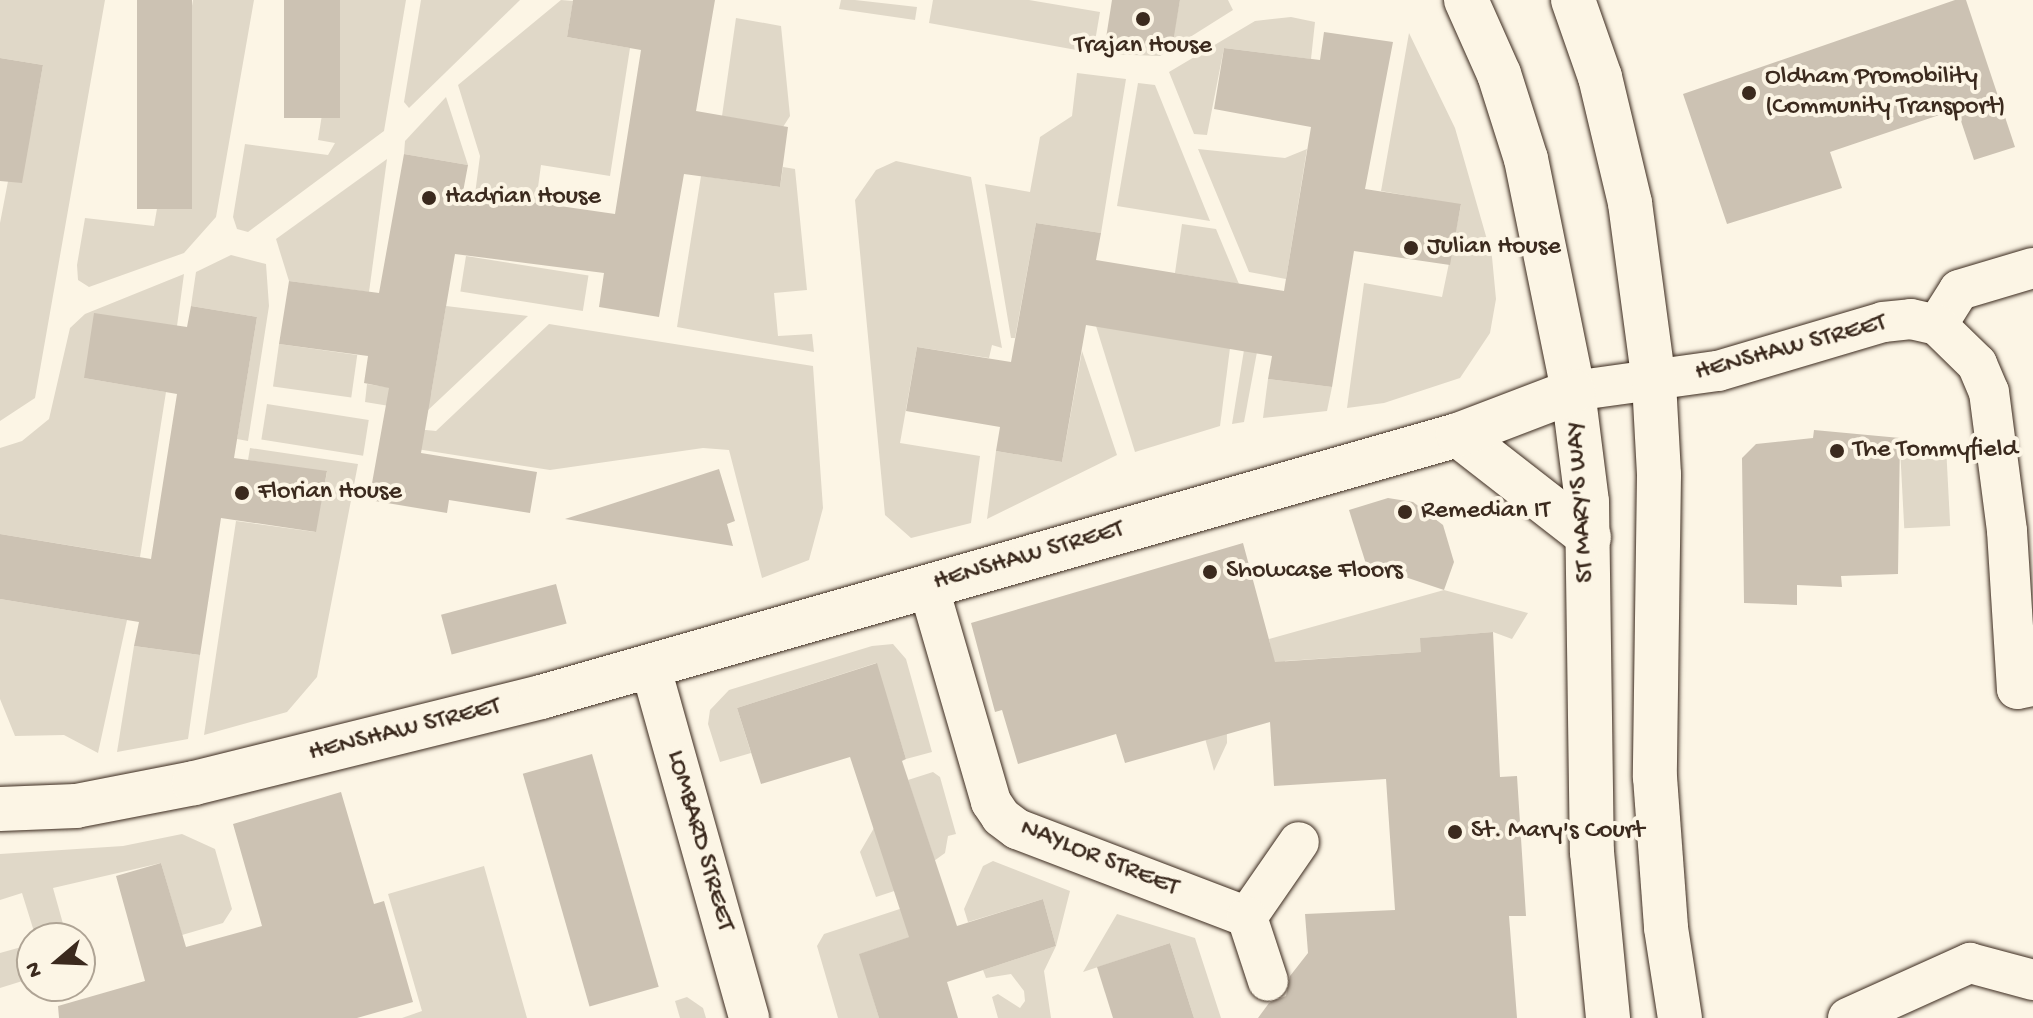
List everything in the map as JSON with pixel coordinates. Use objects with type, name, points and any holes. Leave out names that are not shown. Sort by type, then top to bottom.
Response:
[{"type":"main road","name":"ST MARY'S WAY","points":[[1466,0],[1499,74],[1526,159],[1573,391],[1589,537],[1592,852],[1608,1018]]},
{"type":"main road","points":[[1573,0],[1600,77],[1630,203],[1654,382],[1659,475],[1655,777],[1663,899],[1680,1018]]},
{"type":"main road","name":"HENSHAW STREET","points":[[0,809],[76,806],[194,783],[650,665],[1458,435],[1573,391]]},
{"type":"main road","points":[[1458,435],[1589,537]]},
{"type":"street","points":[[2025,687],[2020,530],[1989,392],[1977,364],[1937,325],[1959,290],[2033,268]]},
{"type":"street","name":"HENSHAW STREET","points":[[1573,391],[1654,382],[1746,365],[1883,322],[1911,319],[1937,325]]},
{"type":"street","name":"NAYLOR STREET","points":[[928,585],[991,802],[1001,817],[1017,829],[1247,917]]},
{"type":"street","name":"LOMBARD STREET","points":[[650,665],[749,1018]]},
{"type":"street","points":[[1268,981],[1247,917],[1299,842]]},
{"type":"street","points":[[1848,1018],[1970,963],[2033,980]]},
{"type":"shaded area","points":[[0,0],[105,0],[35,398],[0,421],[0,223],[18,129],[31,131],[43,65],[0,58]]},
{"type":"shaded area","points":[[193,0],[254,0],[216,217],[184,253],[89,287],[78,280],[77,265],[85,218],[154,226]]},
{"type":"shaded area","points":[[340,0],[406,0],[384,131],[248,232],[237,229],[233,217],[245,144],[328,155],[335,143],[318,140]]},
{"type":"shaded area","points":[[421,0],[520,0],[409,108],[404,102]]},
{"type":"shaded area","points":[[561,0],[573,1],[567,37],[630,48],[610,176],[541,165],[536,202],[475,194],[480,156],[458,85]]},
{"type":"shaded area","points":[[841,0],[917,7],[915,20],[839,9]]},
{"type":"shaded area","points":[[933,0],[1029,0],[1100,12],[1093,53],[929,23]]},
{"type":"shaded area","points":[[1180,0],[1228,0],[1233,10],[1160,56],[1104,54],[1106,38],[1171,48]]},
{"type":"shaded area","points":[[1291,17],[1315,22],[1311,59],[1224,48],[1207,135],[1194,134],[1169,72],[1255,21]]},
{"type":"shaded area","points":[[736,18],[781,26],[790,116],[783,127],[722,116]]},
{"type":"shaded area","points":[[1409,33],[1455,128],[1492,257],[1496,299],[1490,333],[1460,378],[1384,403],[1347,408],[1364,283],[1442,297],[1461,205],[1381,191]]},
{"type":"shaded area","points":[[1077,73],[1126,79],[1101,233],[1036,223],[1015,338],[1011,338],[985,184],[1030,192],[1040,137],[1072,116]]},
{"type":"shaded area","points":[[1138,83],[1155,85],[1210,221],[1117,206]]},
{"type":"shaded area","points":[[446,97],[468,165],[404,154],[405,141]]},
{"type":"shaded area","points":[[1198,149],[1285,158],[1307,149],[1286,279],[1249,272]]},
{"type":"shaded area","points":[[387,159],[369,292],[289,281],[276,239]]},
{"type":"shaded area","points":[[896,161],[971,177],[1002,348],[992,345],[989,358],[917,347],[900,443],[980,456],[971,523],[911,538],[885,515],[855,200],[876,170]]},
{"type":"shaded area","points":[[783,167],[795,169],[807,290],[774,293],[778,336],[812,334],[814,352],[677,327],[701,176],[780,187]]},
{"type":"shaded area","points":[[1182,224],[1216,229],[1239,284],[1175,273]]},
{"type":"shaded area","points":[[231,255],[266,264],[269,306],[248,441],[237,439],[257,317],[191,306],[196,272]]},
{"type":"shaded area","points":[[466,256],[588,275],[583,311],[460,292]]},
{"type":"shaded area","points":[[184,274],[177,326],[84,378],[166,392],[140,557],[0,534],[0,448],[22,441],[49,419],[70,328],[85,314]]},
{"type":"shaded area","points":[[446,306],[528,316],[426,412],[365,402],[367,384],[431,394]]},
{"type":"shaded area","points":[[549,324],[813,366],[823,508],[809,560],[762,578],[729,450],[703,448],[550,470],[385,444],[386,426],[436,431]]},
{"type":"shaded area","points":[[1096,326],[1230,348],[1220,426],[1135,452]]},
{"type":"shaded area","points":[[279,344],[357,355],[351,398],[273,387]]},
{"type":"shaded area","points":[[1244,350],[1257,352],[1244,422],[1232,424]]},
{"type":"shaded area","points":[[1082,351],[1117,455],[987,519],[996,451],[1062,462]]},
{"type":"shaded area","points":[[1268,379],[1332,387],[1327,411],[1263,418]]},
{"type":"shaded area","points":[[267,404],[369,420],[363,456],[261,440]]},
{"type":"shaded area","points":[[1946,446],[1950,526],[1904,528],[1900,448]]},
{"type":"shaded area","points":[[250,448],[358,464],[317,677],[287,712],[204,735],[236,521],[315,532],[327,472],[248,460]]},
{"type":"shaded area","points":[[1444,590],[1528,613],[1512,639],[1493,632],[1421,638],[1421,652],[1285,661],[1289,724],[1282,724],[1277,665],[1226,669],[1227,743],[1214,771],[1187,673],[1271,649],[1269,639]]},
{"type":"shaded area","points":[[0,599],[127,620],[98,753],[64,735],[15,736],[0,699]]},
{"type":"shaded area","points":[[893,644],[906,659],[932,752],[906,759],[876,663],[737,708],[751,753],[720,762],[708,724],[710,710],[729,690],[872,646]]},
{"type":"shaded area","points":[[134,646],[200,655],[188,739],[117,752]]},
{"type":"shaded area","points":[[933,772],[940,777],[956,834],[948,836],[945,853],[927,866],[931,879],[876,897],[860,852],[874,828],[932,852],[908,780]]},
{"type":"shaded area","points":[[182,834],[215,849],[232,909],[223,923],[182,935],[161,863],[53,888],[63,922],[31,922],[22,893],[0,900],[0,854],[123,846]]},
{"type":"shaded area","points":[[993,861],[1070,891],[1056,946],[1043,899],[968,922],[964,909],[983,866]]},
{"type":"shaded area","points":[[484,866],[527,1018],[402,1018],[422,1011],[388,894]]},
{"type":"shaded area","points":[[933,898],[948,924],[860,954],[879,1018],[838,1018],[817,946],[824,934]]},
{"type":"shaded area","points":[[1117,914],[1195,938],[1221,1018],[1194,1018],[1170,943],[1083,972]]},
{"type":"shaded area","points":[[1056,946],[1044,971],[1051,1018],[998,1018],[992,997],[998,994],[1020,1008],[1025,1001],[1024,991],[1011,974],[986,978],[983,970]]},
{"type":"shaded area","points":[[16,948],[16,983],[0,988],[0,953]]},
{"type":"shaded area","points":[[687,997],[703,1008],[706,1018],[680,1018],[675,1001]]},
{"type":"building","points":[[137,0],[192,0],[192,209],[137,209]]},
{"type":"building","points":[[284,0],[340,0],[340,118],[284,118]]},
{"type":"building","name":"Hadrian House","points":[[573,0],[715,0],[696,111],[788,127],[780,187],[684,174],[659,317],[599,307],[604,273],[455,254],[421,453],[537,472],[530,513],[449,500],[447,513],[369,500],[389,388],[364,383],[368,356],[279,344],[289,281],[379,293],[404,154],[468,165],[463,192],[615,214],[641,50],[567,37]]},
{"type":"building","name":"Trajan House","points":[[1112,0],[1180,0],[1172,48],[1106,38]]},
{"type":"building","points":[[1955,0],[1966,0],[2015,147],[1974,160],[1957,109],[1830,152],[1842,188],[1727,224],[1683,94]]},
{"type":"building","name":"Julian House","points":[[1324,32],[1393,42],[1365,189],[1461,204],[1450,265],[1354,251],[1332,387],[1268,379],[1272,356],[1086,325],[1062,462],[996,451],[1000,427],[906,411],[917,347],[1011,362],[1036,223],[1101,233],[1096,260],[1284,291],[1311,127],[1214,109],[1224,48],[1320,60]]},
{"type":"building","points":[[0,58],[43,65],[22,183],[0,181]]},
{"type":"building","name":"Florian House","points":[[191,306],[257,317],[234,458],[327,471],[316,532],[221,518],[200,655],[134,646],[139,622],[0,599],[0,534],[151,559],[177,394],[84,378],[94,313],[187,327]]},
{"type":"building","points":[[1814,430],[1900,438],[1898,574],[1841,576],[1842,587],[1797,585],[1797,605],[1744,603],[1742,458],[1756,444],[1813,438]]},
{"type":"building","points":[[719,469],[735,521],[727,524],[733,546],[565,519]]},
{"type":"building","points":[[1388,498],[1413,502],[1443,525],[1454,562],[1444,590],[1366,564],[1349,510]]},
{"type":"building","points":[[1243,543],[1275,662],[1421,652],[1420,638],[1493,632],[1500,777],[1517,776],[1526,916],[1509,916],[1517,1018],[1258,1018],[1269,1003],[1286,996],[1290,976],[1308,953],[1305,914],[1395,910],[1386,779],[1274,786],[1270,722],[1125,763],[1116,734],[1018,764],[1002,710],[995,712],[971,623]]},
{"type":"building","points":[[556,584],[567,624],[452,654],[441,615]]},
{"type":"building","points":[[877,663],[906,759],[902,761],[957,926],[1043,899],[1056,946],[947,982],[958,1018],[879,1018],[859,954],[909,937],[850,757],[761,784],[737,708]]},
{"type":"building","points":[[592,754],[659,987],[589,1006],[523,774]]},
{"type":"building","points":[[341,792],[374,904],[384,901],[413,1002],[357,1018],[59,1018],[58,1006],[72,1002],[96,1002],[96,995],[145,981],[116,876],[161,863],[186,947],[262,926],[233,824]]},
{"type":"building","points":[[1170,943],[1194,1018],[1113,1018],[1097,967]]},
{"type":"place","name":"Trajan House","points":[[1143,19]]},
{"type":"place","name":"Oldham Promobility (Community Transport)","points":[[1749,93]]},
{"type":"place","name":"Hadrian House","points":[[429,198]]},
{"type":"place","name":"Julian House","points":[[1411,248]]},
{"type":"place","name":"The Tommyfield","points":[[1837,451]]},
{"type":"place","name":"Florian House","points":[[242,493]]},
{"type":"place","name":"Remedian IT","points":[[1405,512]]},
{"type":"place","name":"Showcase Floors","points":[[1210,572]]},
{"type":"place","name":"St. Mary's Court","points":[[1455,832]]}]
